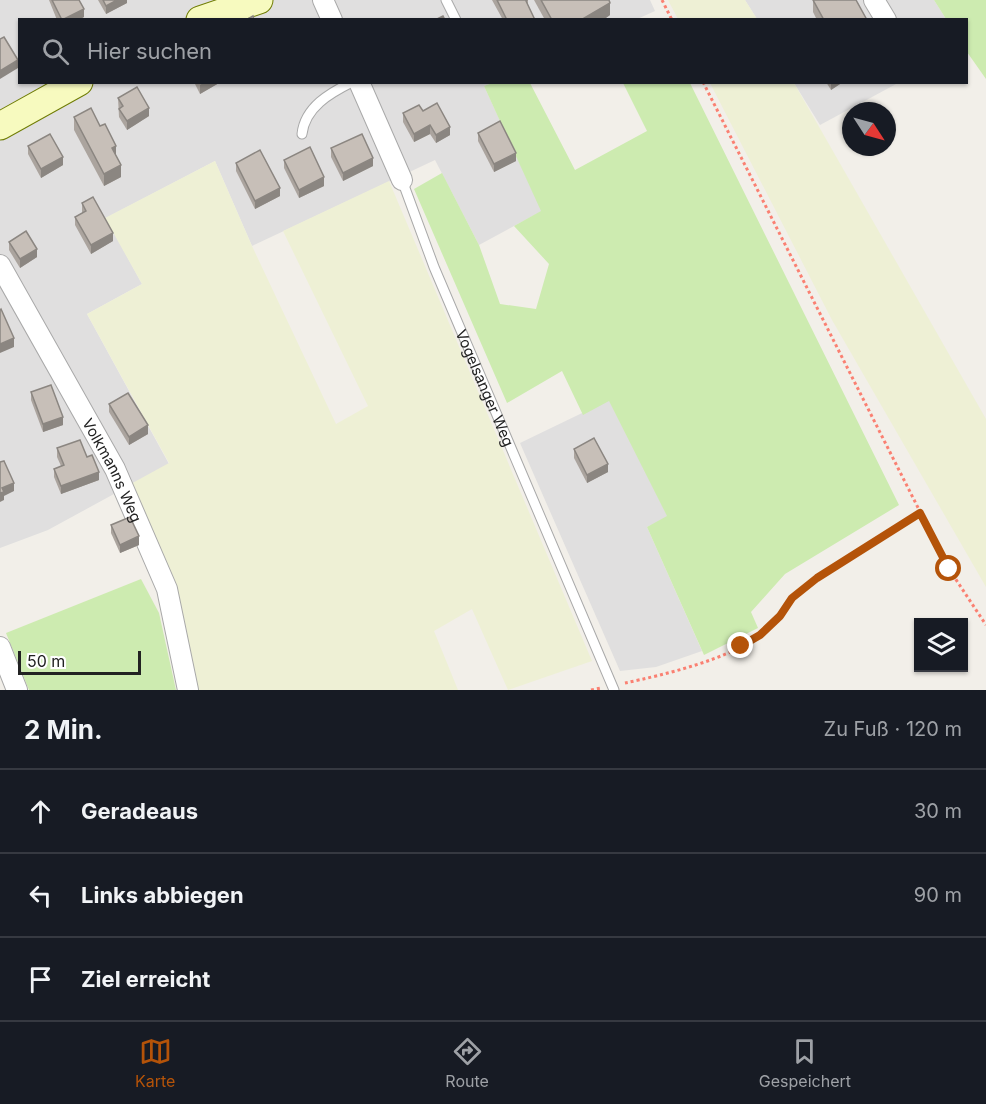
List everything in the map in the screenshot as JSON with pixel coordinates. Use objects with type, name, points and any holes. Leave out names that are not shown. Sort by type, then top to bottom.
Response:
[{"type":"street","points":[[206,18],[259,0]]},
{"type":"street","points":[[323,0],[331,18]]},
{"type":"street","points":[[874,0],[885,18]]},
{"type":"street","points":[[0,126],[75,84]]},
{"type":"street","name":"Vogelsanger Weg","points":[[360,84],[402,180]]},
{"type":"street","name":"Volkmanns Weg","points":[[0,265],[116,469],[167,588],[188,690]]},
{"type":"street","points":[[0,647],[17,690]]},
{"type":"lane","points":[[446,0],[455,18]]},
{"type":"lane","points":[[302,134],[303,124],[308,115],[326,98],[349,84]]},
{"type":"lane","name":"Vogelsanger Weg","points":[[402,180],[434,267],[614,688]]},
{"type":"path","points":[[662,0],[671,18]]},
{"type":"path","points":[[704,84],[949,569],[986,626]]},
{"type":"path","points":[[591,690],[614,688],[700,664],[741,646],[760,635],[780,616],[792,598],[817,578],[920,513]]},
{"type":"shaded area","points":[[0,0],[650,0],[655,11],[639,18],[18,18],[18,84],[489,84],[484,86],[542,211],[479,245],[435,160],[252,246],[215,161],[106,218],[142,284],[87,314],[169,464],[48,530],[0,548]]},
{"type":"shaded area","points":[[745,0],[934,0],[945,18],[756,18]]},
{"type":"shaded area","points":[[795,84],[896,84],[863,102],[842,102],[842,113],[820,125]]},
{"type":"shaded area","points":[[609,400],[668,517],[647,527],[702,651],[656,667],[620,671],[520,443]]},
{"type":"green space","points":[[668,0],[745,0],[756,18],[677,18]]},
{"type":"green space","points":[[934,0],[986,0],[986,79],[968,53],[968,18],[945,18]]},
{"type":"green space","points":[[531,84],[575,170],[647,131],[624,84],[690,84],[899,505],[785,574],[751,612],[758,628],[704,655],[647,527],[667,516],[609,401],[583,415],[562,371],[507,403],[414,189],[442,173],[479,245],[500,304],[536,309],[549,264],[514,226],[541,211],[484,86]]},
{"type":"green space","points":[[711,84],[795,84],[986,419],[986,587],[832,320]]},
{"type":"green space","points":[[215,161],[252,246],[336,424],[368,406],[283,231],[389,181],[592,661],[508,690],[472,609],[434,631],[458,690],[197,690],[127,486],[169,463],[87,314],[142,284],[105,218]]},
{"type":"green space","points":[[141,579],[159,613],[176,690],[29,690],[6,633]]},
{"type":"building","points":[[52,0],[79,0],[84,9],[66,18],[61,18]]},
{"type":"building","points":[[103,0],[117,0],[106,6]]},
{"type":"building","points":[[497,0],[527,0],[534,18],[506,18]]},
{"type":"building","points":[[541,0],[609,0],[610,3],[584,18],[551,18]]},
{"type":"building","points":[[813,0],[856,0],[866,18],[823,18]]},
{"type":"building","points":[[4,37],[18,60],[0,71],[0,39]]},
{"type":"building","points":[[137,87],[149,108],[127,121],[119,109],[123,106],[118,98]]},
{"type":"building","points":[[437,103],[450,127],[436,135],[430,125],[414,134],[403,113],[419,105],[423,111]]},
{"type":"building","points":[[91,108],[100,126],[105,124],[116,146],[112,148],[121,165],[104,174],[74,117]]},
{"type":"building","points":[[500,121],[516,153],[494,164],[478,133]]},
{"type":"building","points":[[50,134],[63,157],[41,169],[28,146]]},
{"type":"building","points":[[362,134],[373,158],[343,173],[331,148]]},
{"type":"building","points":[[310,147],[324,177],[299,190],[284,160]]},
{"type":"building","points":[[260,150],[280,188],[255,201],[236,163]]},
{"type":"building","points":[[93,197],[113,233],[91,245],[75,217],[86,211],[82,203]]},
{"type":"building","points":[[26,231],[37,249],[20,259],[9,242]]},
{"type":"building","points":[[0,310],[14,338],[0,344]]},
{"type":"building","points":[[51,385],[63,417],[43,424],[31,392]]},
{"type":"building","points":[[128,393],[148,425],[129,437],[109,404]]},
{"type":"building","points":[[594,438],[608,464],[587,475],[574,449]]},
{"type":"building","points":[[80,440],[87,457],[92,455],[99,472],[61,486],[54,469],[64,465],[57,448]]},
{"type":"building","points":[[4,461],[14,483],[2,488],[4,492],[0,493],[0,462]]},
{"type":"building","points":[[130,517],[139,536],[120,545],[111,525]]},
{"type":"route","points":[[741,646],[760,635],[780,616],[792,598],[817,578],[920,513],[949,569]]}]
